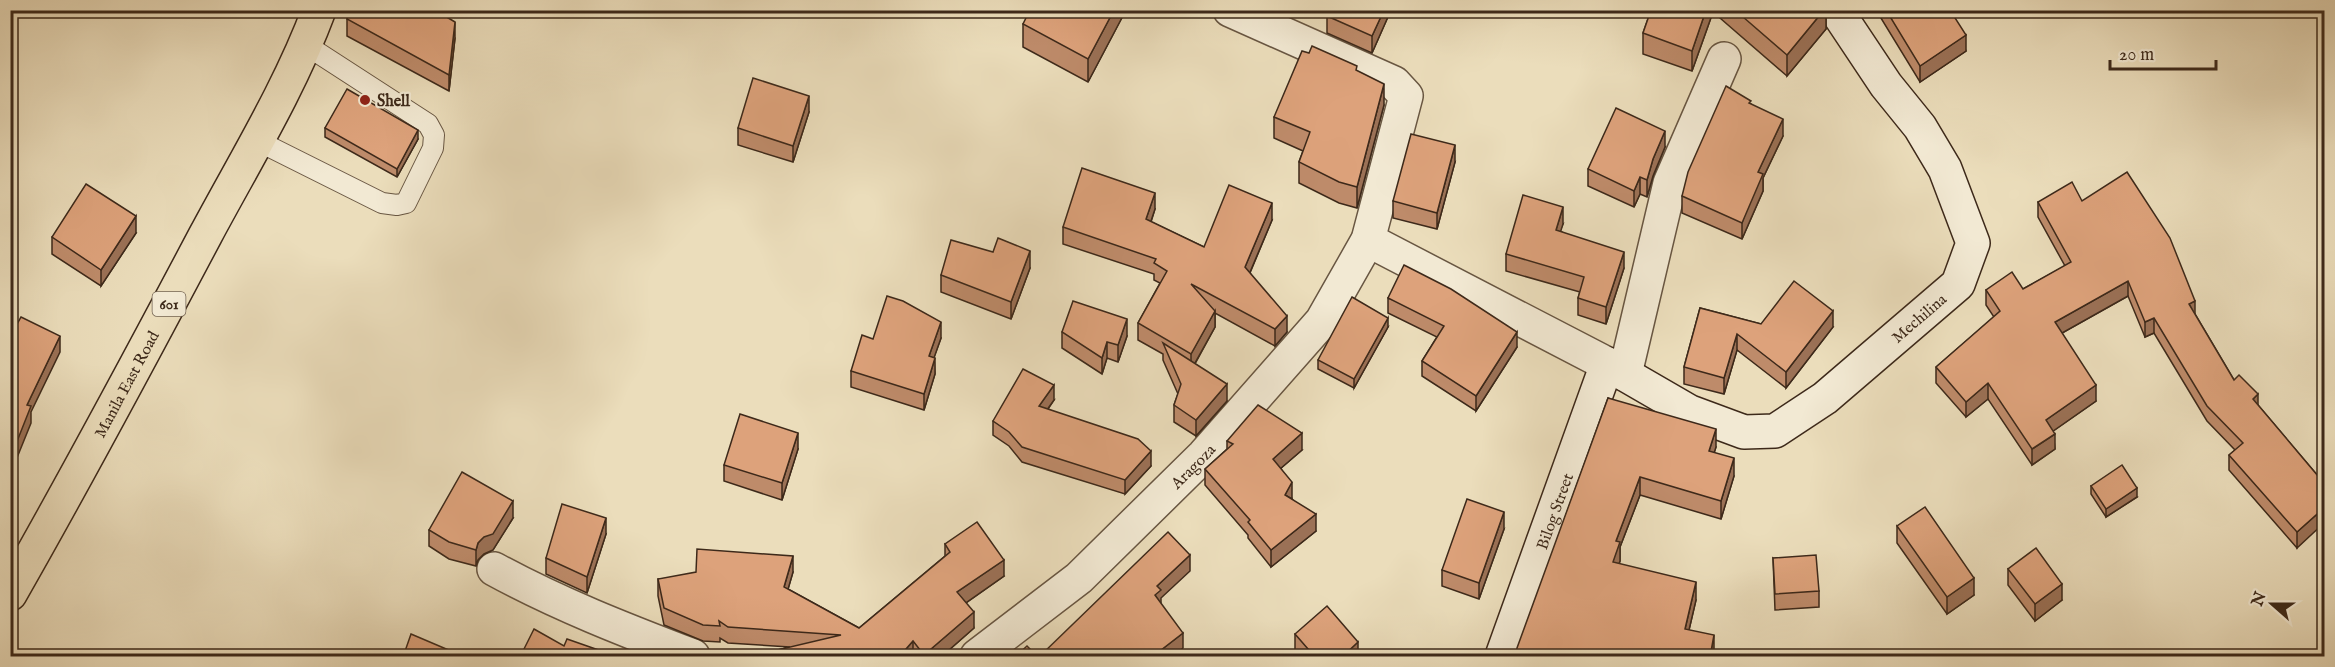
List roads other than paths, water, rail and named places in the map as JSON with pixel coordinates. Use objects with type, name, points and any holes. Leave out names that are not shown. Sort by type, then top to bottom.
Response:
[{"type":"main road","name":"Manila East Road","points":[[10,594],[72,487],[256,140],[306,45],[319,10]]},
{"type":"street","name":"Aragoza","points":[[977,657],[1079,578],[1204,455],[1322,321],[1368,240],[1406,96],[1394,83],[1230,10]]},
{"type":"street","name":"Mechilina","points":[[1368,240],[1616,369],[1690,412],[1744,432],[1775,431],[1825,398],[1958,284],[1973,243],[1945,169],[1920,127],[1886,85],[1836,10]]},
{"type":"street","name":"Bilog Street","points":[[1502,657],[1616,369],[1670,183],[1724,59]]},
{"type":"street","points":[[494,568],[541,595],[693,657]]},
{"type":"lane","points":[[256,140],[382,203],[397,205],[406,203],[433,148],[434,135],[428,124],[306,45]]},
{"type":"place","name":"Shell","points":[[365,100]]}]
